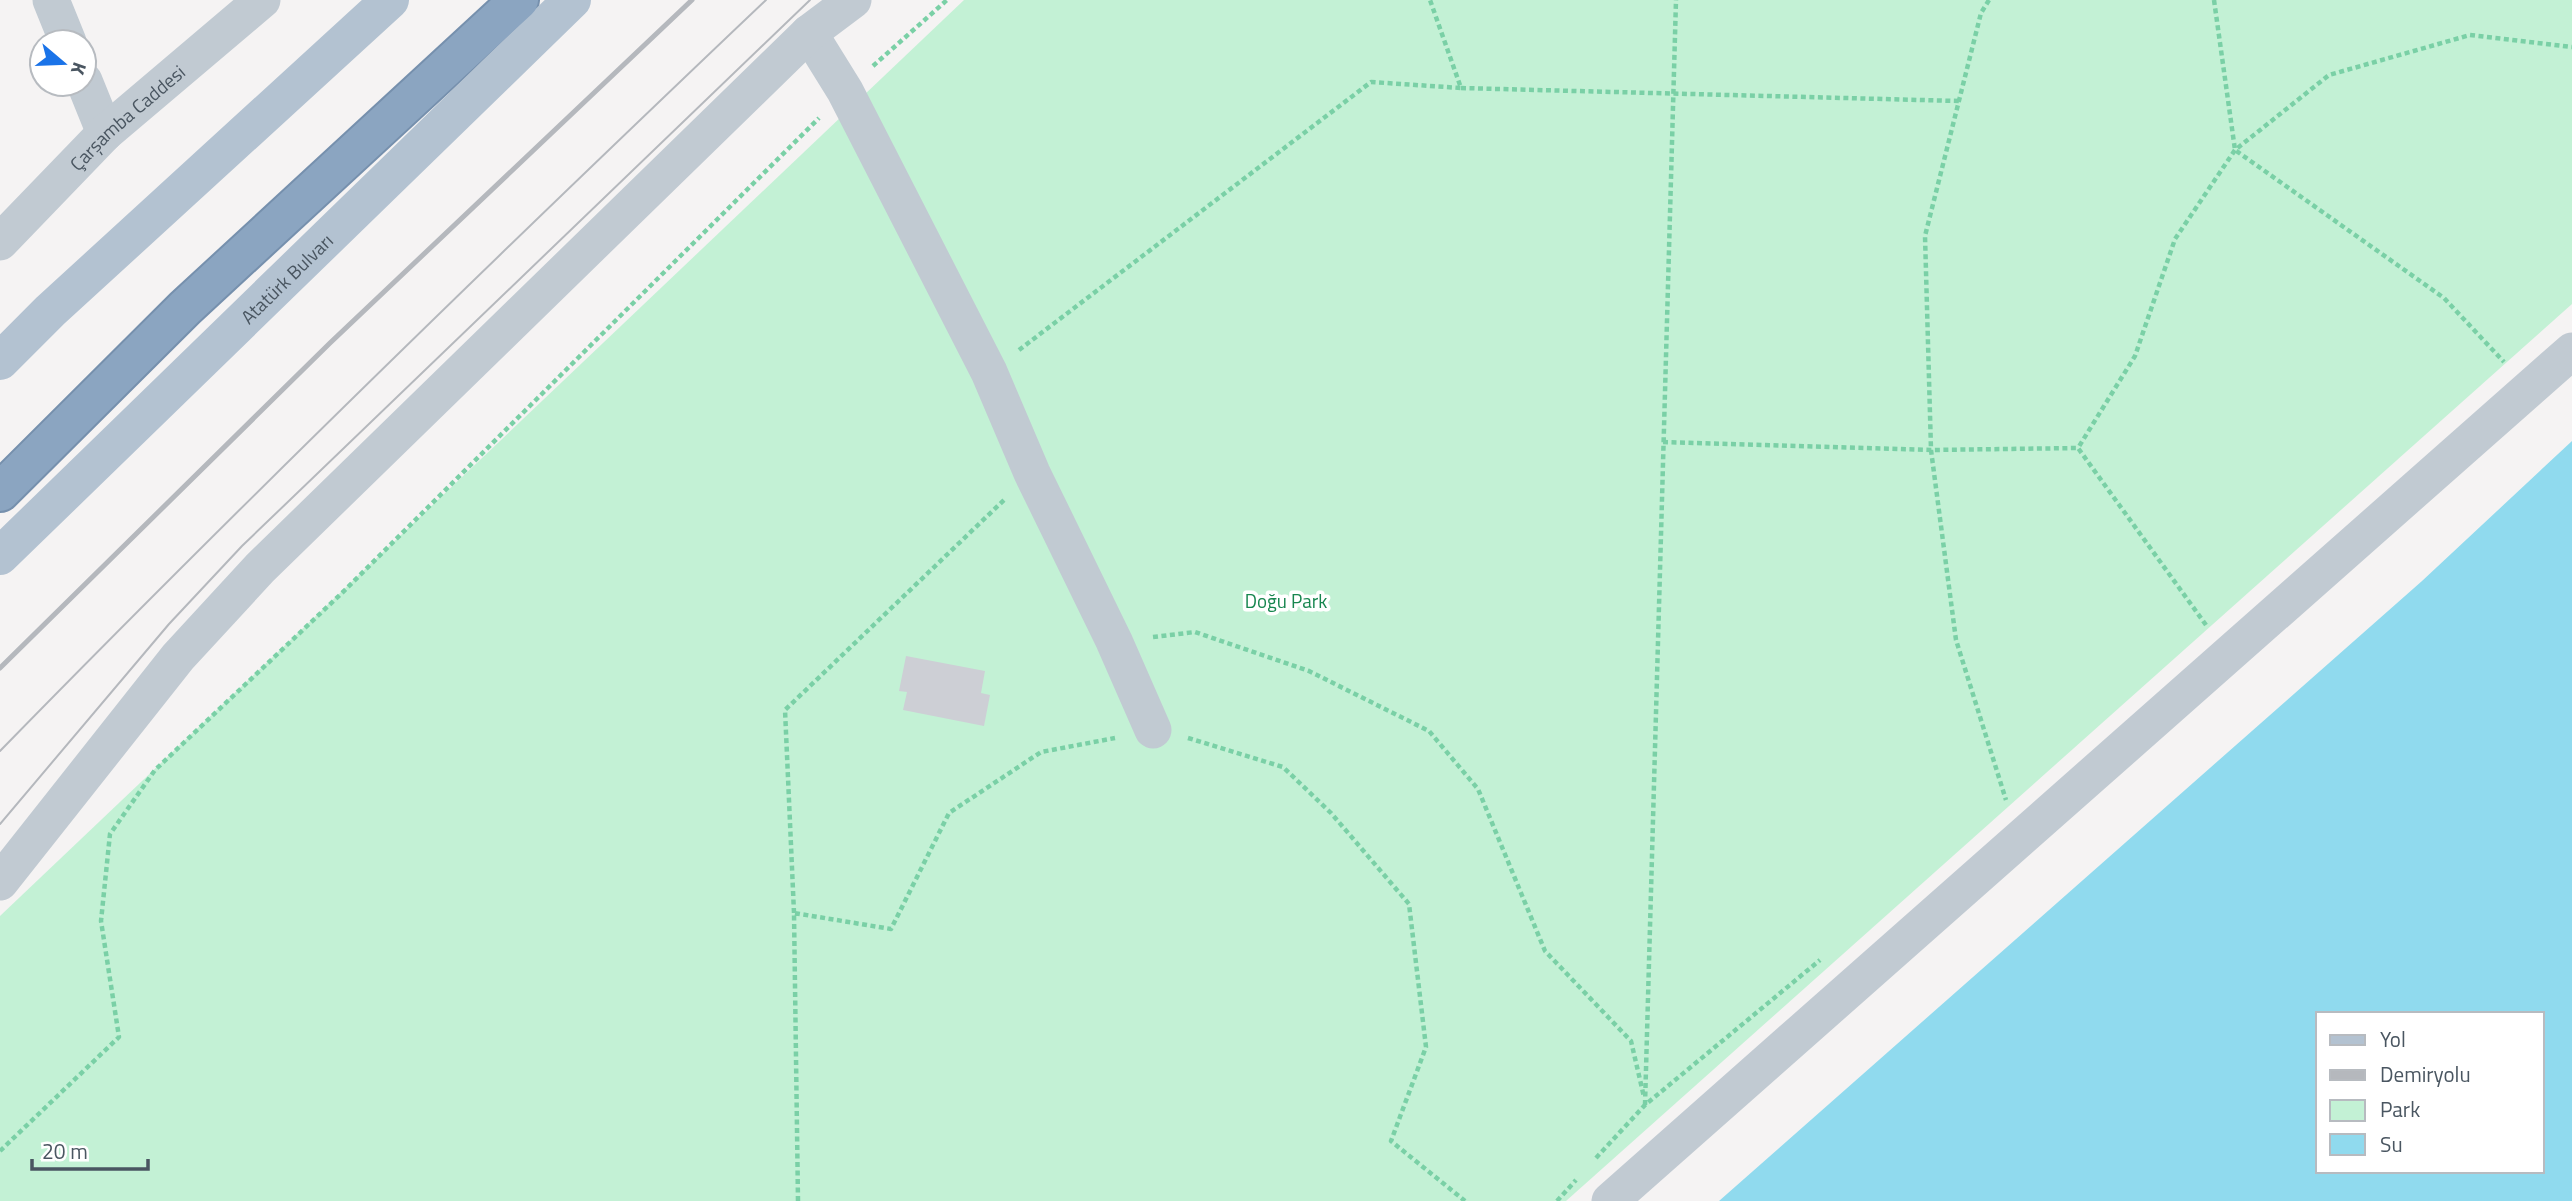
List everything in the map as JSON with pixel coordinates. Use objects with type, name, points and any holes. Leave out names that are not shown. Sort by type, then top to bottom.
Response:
[{"type":"highway","points":[[0,492],[184,308],[519,0]]},
{"type":"main road","points":[[0,361],[50,311],[390,0]]},
{"type":"main road","name":"Atatürk Bulvarı","points":[[0,556],[572,0]]},
{"type":"main road","points":[[0,321],[50,311]]},
{"type":"street","points":[[51,0],[62,28]]},
{"type":"street","name":"Çarşamba Caddesi","points":[[0,242],[106,133],[262,0]]},
{"type":"street","points":[[0,882],[178,657],[260,568],[809,33],[853,0]]},
{"type":"street","points":[[809,33],[845,91],[989,372],[1032,473],[1115,641],[1153,730]]},
{"type":"street","points":[[91,98],[106,133]]},
{"type":"street","points":[[1610,1201],[2572,351]]},
{"type":"path","points":[[0,1151],[119,1037],[101,920],[110,834],[156,770],[363,572],[845,91],[947,0]]},
{"type":"path","points":[[1430,0],[1461,88]]},
{"type":"path","points":[[1115,641],[1195,632],[1309,671],[1429,732],[1478,789],[1545,951],[1631,1041],[1645,1105],[1676,0]]},
{"type":"path","points":[[1989,0],[1981,13],[1925,236],[1931,450],[1956,640],[2008,805]]},
{"type":"path","points":[[2214,0],[2235,150],[2444,298],[2514,372]]},
{"type":"path","points":[[2078,448],[2135,356],[2175,239],[2235,150],[2329,75],[2470,35],[2572,47]]},
{"type":"path","points":[[989,372],[1371,82],[1461,88],[1959,101]]},
{"type":"path","points":[[1663,442],[1931,450],[2078,448]]},
{"type":"path","points":[[2078,448],[2209,629]]},
{"type":"path","points":[[799,1201],[794,913],[785,710],[1032,473]]},
{"type":"path","points":[[794,913],[891,929],[949,813],[1041,752],[1153,730],[1210,742],[1283,767],[1331,813],[1409,904],[1426,1047],[1391,1141],[1465,1201]]},
{"type":"green space","name":"Doğu Park","points":[[964,0],[2572,0],[2572,304],[1566,1201],[0,1201],[0,916]]},
{"type":"water","points":[[2572,441],[2572,1201],[1719,1201],[2422,581]]},
{"type":"building","points":[[906,656],[985,671],[981,693],[990,695],[984,726],[903,710],[907,692],[899,691]]},
{"type":"tram line","points":[[0,751],[380,372],[766,0]]},
{"type":"tram line","points":[[0,824],[169,624],[242,546],[810,0]]},
{"type":"railway","points":[[0,668],[330,343],[692,0]]}]
